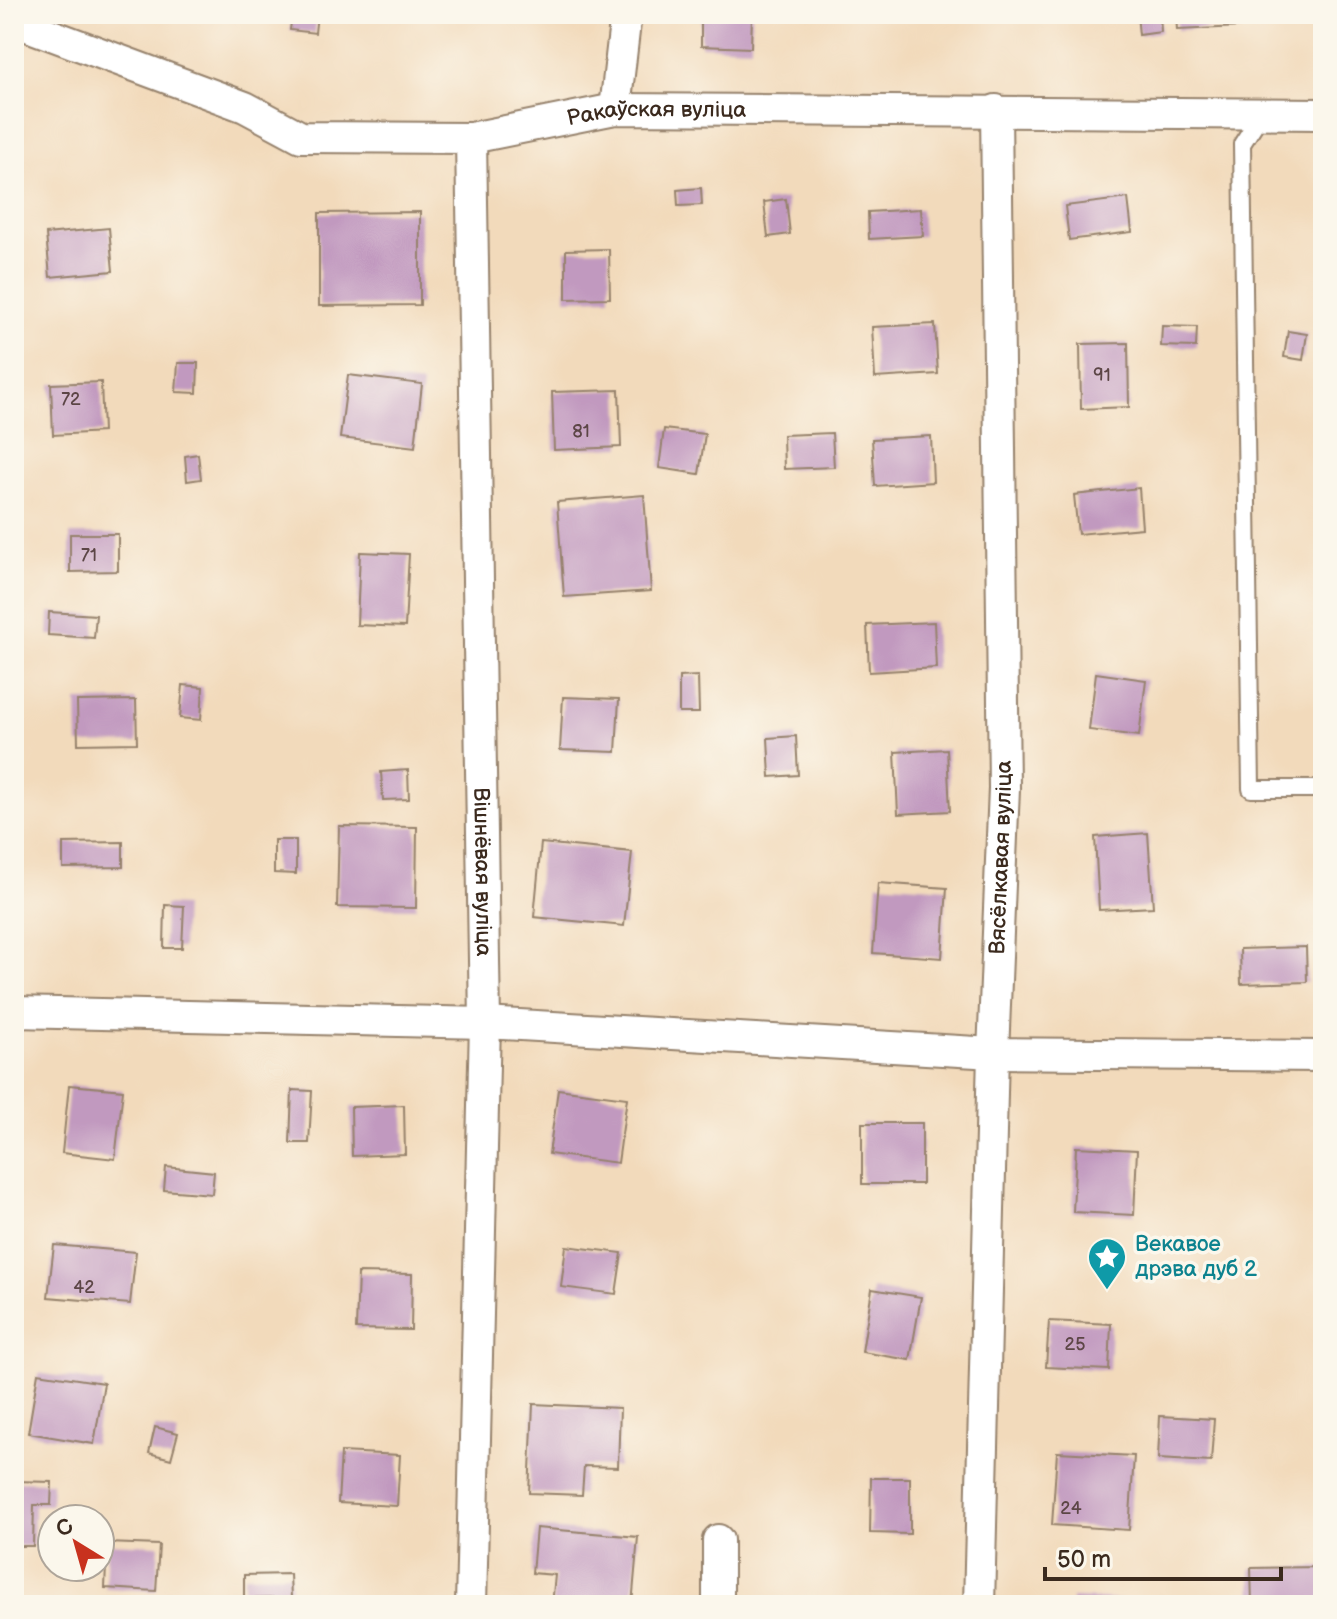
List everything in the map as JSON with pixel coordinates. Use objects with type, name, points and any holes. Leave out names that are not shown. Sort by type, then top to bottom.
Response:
[{"type":"street","points":[[615,109],[626,14]]},
{"type":"street","name":"Ракаўская вуліца","points":[[16,21],[245,107],[301,137],[471,138],[615,109],[1323,114]]},
{"type":"street","name":"Вясёлкавая вуліца","points":[[979,1605],[993,1053],[1004,788],[996,110]]},
{"type":"street","name":"Вішнёвая вуліца","points":[[471,138],[485,1023],[471,1605]]},
{"type":"street","points":[[14,1012],[485,1023],[993,1053],[1323,1056]]},
{"type":"street","points":[[718,1540],[718,1605]]},
{"type":"lane","points":[[1262,113],[1242,144],[1251,789],[1323,789]]},
{"type":"building","points":[[292,14],[317,14],[315,33],[290,30]]},
{"type":"building","points":[[701,14],[752,14],[751,48],[701,46]]},
{"type":"building","points":[[1137,14],[1160,14],[1161,32],[1139,35]]},
{"type":"building","points":[[1176,14],[1240,14],[1240,27],[1177,30]]},
{"type":"building","points":[[701,188],[702,205],[678,206],[677,190]]},
{"type":"building","points":[[1128,198],[1132,232],[1069,240],[1065,206]]},
{"type":"building","points":[[786,199],[790,234],[768,237],[764,202]]},
{"type":"building","points":[[921,209],[923,236],[869,239],[868,212]]},
{"type":"building","points":[[420,212],[420,305],[319,306],[319,213]]},
{"type":"building","points":[[109,228],[113,271],[50,277],[46,234]]},
{"type":"building","points":[[609,249],[610,298],[566,299],[566,250]]},
{"type":"building","points":[[935,324],[938,374],[875,378],[872,327]]},
{"type":"building","points":[[1162,326],[1197,327],[1196,347],[1161,346]]},
{"type":"building","points":[[1288,331],[1307,334],[1303,360],[1284,357]]},
{"type":"building","points":[[1128,343],[1129,407],[1081,409],[1080,344]]},
{"type":"building","points":[[178,363],[198,363],[197,393],[176,392]]},
{"type":"building","points":[[348,375],[422,384],[415,447],[340,438]]},
{"type":"building","points":[[101,382],[103,432],[53,435],[51,384]]},
{"type":"building","points":[[619,390],[621,447],[554,450],[552,392]]},
{"type":"building","points":[[664,429],[705,434],[699,474],[659,468]]},
{"type":"building","points":[[832,433],[834,467],[784,469],[783,435]]},
{"type":"building","points":[[931,436],[933,482],[875,486],[872,439]]},
{"type":"building","points":[[198,454],[201,479],[187,481],[185,456]]},
{"type":"building","points":[[1139,488],[1142,528],[1078,534],[1074,495]]},
{"type":"building","points":[[644,495],[651,591],[564,597],[557,502]]},
{"type":"building","points":[[70,534],[118,534],[118,571],[70,572]]},
{"type":"building","points":[[360,552],[409,554],[405,627],[357,625]]},
{"type":"building","points":[[49,612],[96,615],[94,638],[48,635]]},
{"type":"building","points":[[934,622],[936,668],[869,672],[867,625]]},
{"type":"building","points":[[1096,673],[1146,680],[1139,736],[1089,730]]},
{"type":"building","points":[[698,676],[699,713],[679,713],[679,677]]},
{"type":"building","points":[[183,685],[203,687],[201,720],[180,718]]},
{"type":"building","points":[[563,697],[619,699],[616,752],[560,750]]},
{"type":"building","points":[[136,700],[137,743],[78,744],[77,701]]},
{"type":"building","points":[[796,736],[798,775],[770,777],[768,738]]},
{"type":"building","points":[[947,749],[950,811],[898,814],[895,752]]},
{"type":"building","points":[[408,770],[409,799],[383,800],[381,772]]},
{"type":"building","points":[[339,826],[417,827],[416,908],[337,907]]},
{"type":"building","points":[[1148,833],[1153,907],[1099,910],[1095,837]]},
{"type":"building","points":[[274,840],[296,840],[296,874],[274,873]]},
{"type":"building","points":[[123,842],[123,867],[63,868],[63,843]]},
{"type":"building","points":[[541,843],[632,852],[624,926],[534,917]]},
{"type":"building","points":[[878,883],[947,888],[942,958],[873,953]]},
{"type":"building","points":[[165,905],[184,906],[182,948],[164,948]]},
{"type":"building","points":[[1306,947],[1307,982],[1241,984],[1240,949]]},
{"type":"building","points":[[69,1085],[123,1090],[115,1159],[62,1153]]},
{"type":"building","points":[[558,1089],[627,1098],[618,1163],[549,1154]]},
{"type":"building","points":[[292,1090],[312,1091],[309,1143],[290,1143]]},
{"type":"building","points":[[404,1105],[405,1154],[352,1156],[351,1107]]},
{"type":"building","points":[[862,1123],[922,1123],[922,1184],[862,1184]]},
{"type":"building","points":[[1076,1147],[1137,1150],[1134,1215],[1073,1212]]},
{"type":"building","points":[[166,1167],[214,1172],[212,1194],[164,1190]]},
{"type":"building","points":[[54,1245],[136,1252],[130,1304],[48,1297]]},
{"type":"building","points":[[566,1246],[622,1253],[616,1294],[561,1287]]},
{"type":"building","points":[[358,1273],[412,1274],[411,1330],[356,1329]]},
{"type":"building","points":[[872,1289],[921,1297],[910,1360],[862,1352]]},
{"type":"building","points":[[1049,1321],[1111,1324],[1109,1370],[1046,1367]]},
{"type":"building","points":[[38,1373],[104,1383],[94,1444],[28,1433]]},
{"type":"building","points":[[533,1404],[620,1408],[618,1467],[584,1466],[582,1495],[529,1493]]},
{"type":"building","points":[[1160,1416],[1214,1419],[1211,1462],[1158,1459]]},
{"type":"building","points":[[155,1427],[178,1433],[171,1459],[149,1453]]},
{"type":"building","points":[[341,1452],[400,1455],[397,1506],[338,1503]]},
{"type":"building","points":[[1057,1452],[1134,1456],[1129,1530],[1052,1525]]},
{"type":"building","points":[[871,1478],[910,1478],[910,1534],[870,1533]]},
{"type":"building","points":[[14,1481],[52,1482],[51,1503],[34,1505],[33,1546],[14,1546]]},
{"type":"building","points":[[536,1528],[638,1537],[632,1605],[552,1605],[555,1575],[532,1573]]},
{"type":"building","points":[[116,1543],[159,1545],[156,1591],[105,1588],[105,1583],[116,1583]]},
{"type":"building","points":[[1323,1567],[1323,1605],[1252,1605],[1251,1568]]},
{"type":"building","points":[[290,1574],[291,1598],[244,1599],[244,1575]]},
{"type":"building","points":[[1072,1598],[1122,1600],[1122,1605],[1072,1605]]},
{"type":"place","name":"Векавое дрэва дуб 2","points":[[1107,1291]]}]
